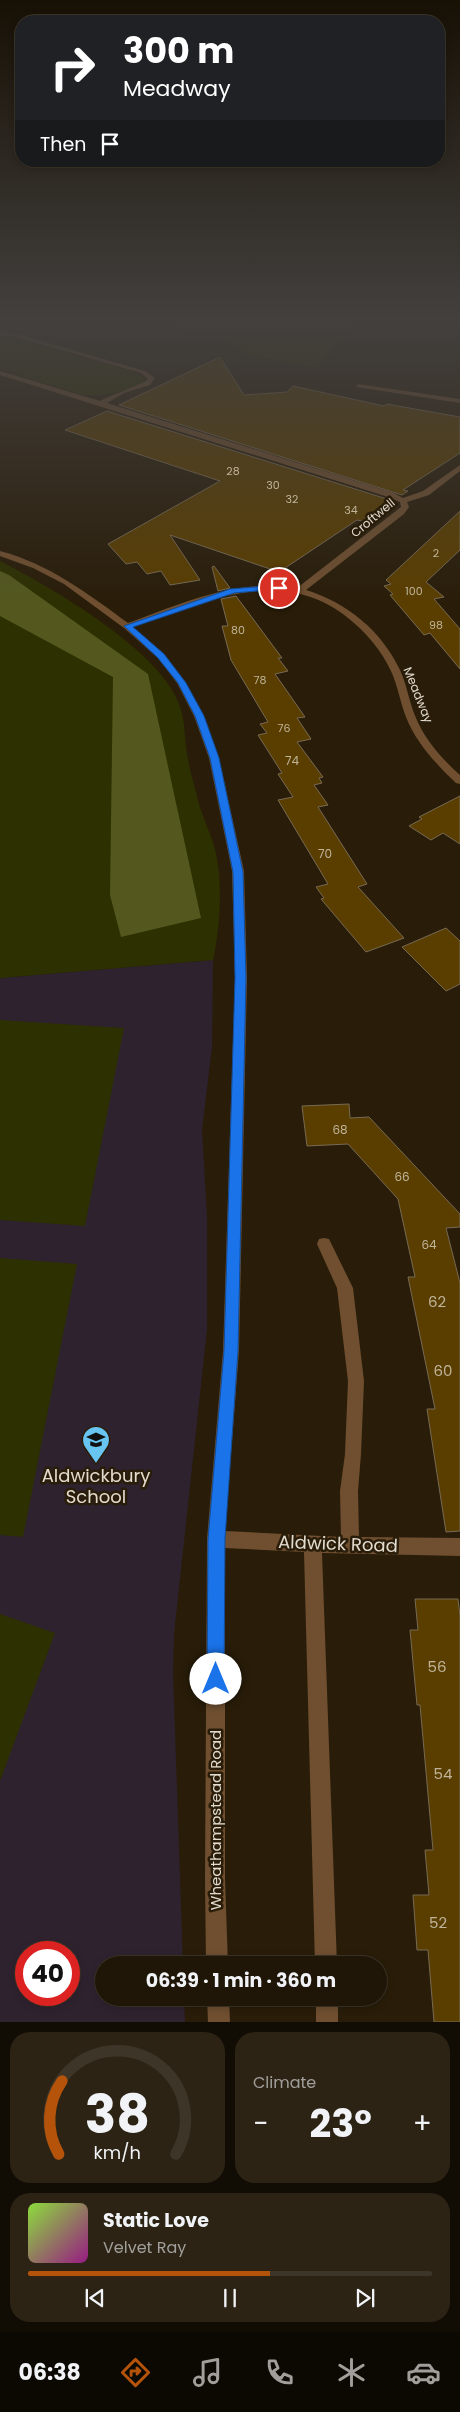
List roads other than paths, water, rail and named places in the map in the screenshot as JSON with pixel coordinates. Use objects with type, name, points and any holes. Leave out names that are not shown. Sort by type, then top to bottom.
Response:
[{"type":"street","points":[[140,415],[391,495],[403,501]]},
{"type":"street","name":"Croftwell","points":[[299,591],[402,512],[405,507],[403,501],[426,493],[460,467]]},
{"type":"street","name":"Wheathampstead Road","points":[[0,553],[36,566],[67,582],[128,626],[161,656],[182,683],[199,716],[214,758],[238,872],[241,978],[231,1351],[216,1539],[215,1879],[217,1956]]},
{"type":"street","name":"Meadway","points":[[128,626],[233,591],[258,588],[299,591],[338,605],[358,620],[392,664],[412,719],[424,741],[449,771],[460,780]]},
{"type":"street","points":[[324,1244],[345,1288],[356,1381],[354,1454],[349,1491],[350,1546]]},
{"type":"street","name":"Aldwick Road","points":[[216,1539],[350,1546],[460,1547]]},
{"type":"street","points":[[313,1544],[326,1956]]},
{"type":"street","points":[[218,2006],[219,2022]]},
{"type":"street","points":[[327,2006],[328,2022]]},
{"type":"place","name":"Aldwickbury School","points":[[96,1464]]}]
